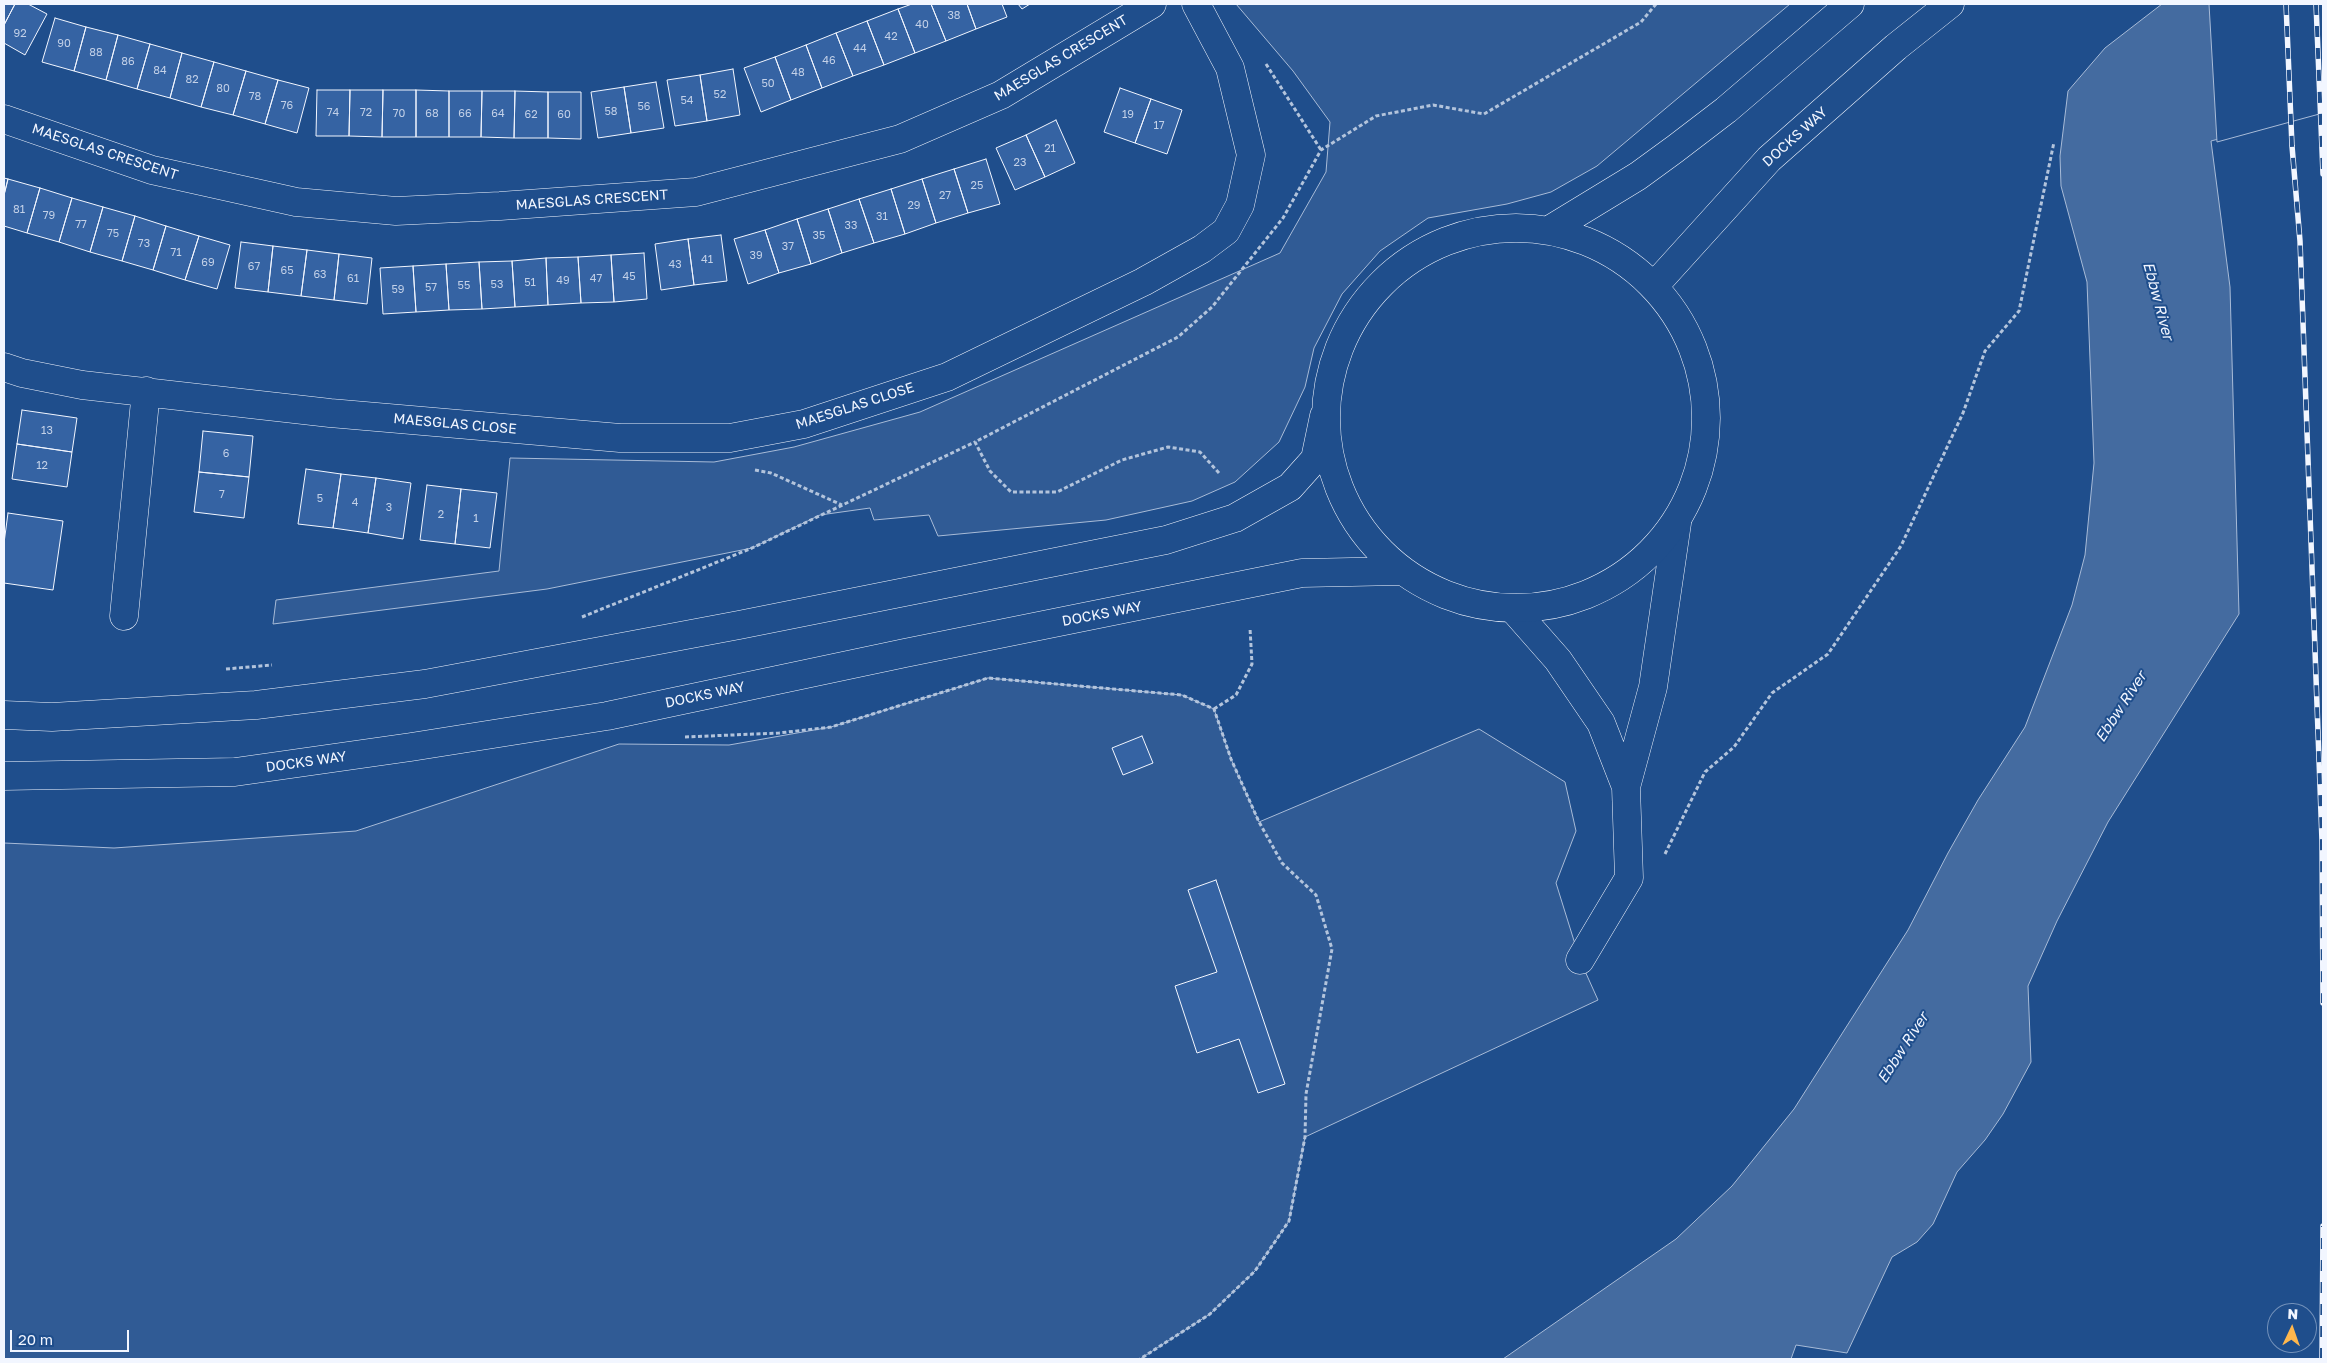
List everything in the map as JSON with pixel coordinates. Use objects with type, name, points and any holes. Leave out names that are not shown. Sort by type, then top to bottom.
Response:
[{"type":"main road","name":"MAESGLAS CRESCENT","points":[[4,119],[152,170],[296,202],[396,211],[500,206],[696,192],[900,139],[1001,95],[1152,4]]},
{"type":"main road","name":"MAESGLAS CLOSE","points":[[4,367],[22,373],[82,385],[330,413],[620,438],[730,438],[804,424],[946,377],[1143,282],[1202,249],[1226,231],[1240,205],[1251,155],[1230,68],[1196,4]]},
{"type":"main road","points":[[1551,229],[1638,176],[1675,149],[1726,110],[1850,4]]},
{"type":"main road","name":"DOCKS WAY","points":[[1655,286],[1768,159],[1896,47],[1950,4]]},
{"type":"main road","points":[[4,715],[52,717],[256,705],[425,684],[739,625],[1166,540],[1235,518],[1290,486],[1315,459],[1336,351],[1370,293],[1421,251],[1484,228],[1551,229],[1614,253],[1655,286],[1692,341],[1707,395],[1704,461],[1677,523],[1654,687],[1626,786],[1629,878],[1580,960]]},
{"type":"main road","points":[[124,616],[146,391]]},
{"type":"main road","points":[[1324,416],[1329,461],[1355,522],[1400,571],[1448,597],[1514,610],[1579,599],[1638,566],[1677,523]]},
{"type":"main road","name":"DOCKS WAY","points":[[4,776],[235,772],[411,747],[607,716],[905,653],[1302,573],[1400,571]]},
{"type":"main road","points":[[1514,610],[1558,660],[1600,723],[1626,786]]},
{"type":"path","points":[[580,618],[752,548],[975,442],[1178,336],[1212,307],[1283,218],[1321,150],[1376,116],[1433,105],[1484,114],[1641,22],[1656,4]]},
{"type":"path","points":[[1230,68],[1259,53],[1321,150]]},
{"type":"path","points":[[1629,878],[1660,864],[1705,772],[1734,746],[1772,693],[1828,654],[1901,546],[1962,413],[1985,351],[2018,311],[2054,142]]},
{"type":"path","points":[[975,442],[990,472],[1011,492],[1057,492],[1122,460],[1168,447],[1200,452],[1219,473]]},
{"type":"path","points":[[752,470],[771,473],[842,505]]},
{"type":"path","points":[[1214,709],[1236,695],[1252,664],[1250,628]]},
{"type":"path","points":[[225,669],[274,665]]},
{"type":"path","points":[[779,734],[831,727],[988,678],[1182,695],[1214,709],[1231,759],[1259,822],[1282,863],[1316,895],[1332,949],[1306,1094],[1305,1137],[1289,1221],[1255,1271],[1210,1314],[1140,1359]]},
{"type":"shaded area","points":[[1236,4],[1790,4],[1597,166],[1551,192],[1507,204],[1428,218],[1380,251],[1342,294],[1314,348],[1305,387],[1279,442],[1235,482],[1192,501],[1106,520],[938,536],[929,515],[874,520],[870,508],[820,515],[752,548],[547,589],[273,624],[276,600],[499,571],[510,458],[714,462],[794,447],[920,412],[1280,253],[1326,172],[1330,122],[1293,71]]},
{"type":"shaded area","points":[[988,678],[1182,695],[1214,709],[1231,759],[1259,822],[1479,729],[1565,782],[1576,831],[1556,883],[1580,960],[1598,1000],[1305,1137],[1289,1221],[1255,1271],[1210,1314],[1140,1359],[4,1359],[4,843],[114,848],[356,831],[619,744],[729,745],[831,727]]},
{"type":"water","name":"Ebbw River","points":[[2162,4],[2323,4],[2323,111],[2211,141],[2230,287],[2239,614],[2108,822],[2057,921],[2028,986],[2031,1062],[2003,1114],[1985,1140],[1957,1172],[1933,1224],[1917,1242],[1892,1257],[1847,1353],[1796,1345],[1791,1359],[1503,1359],[1676,1239],[1732,1186],[1794,1109],[1908,930],[1978,800],[2025,727],[2072,605],[2085,555],[2094,463],[2087,282],[2061,186],[2060,156],[2068,91],[2105,48]]},
{"type":"pier","points":[[2209,4],[2323,4],[2323,113],[2217,142]]},
{"type":"building","points":[[4,4],[15,4],[4,25]]},
{"type":"building","points":[[15,4],[28,4],[47,14],[25,55],[4,43],[4,25]]},
{"type":"building","points":[[912,4],[931,4],[946,41],[915,53],[898,9]]},
{"type":"building","points":[[931,4],[967,4],[976,29],[946,41]]},
{"type":"building","points":[[967,4],[1002,4],[1007,17],[976,29]]},
{"type":"building","points":[[1018,4],[1030,4],[1022,9]]},
{"type":"building","points":[[898,9],[915,53],[884,65],[867,21]]},
{"type":"building","points":[[55,18],[86,27],[74,71],[42,62]]},
{"type":"building","points":[[867,21],[884,65],[853,76],[836,33]]},
{"type":"building","points":[[86,27],[118,35],[106,80],[74,71]]},
{"type":"building","points":[[836,33],[853,76],[822,88],[806,45]]},
{"type":"building","points":[[118,35],[150,44],[137,89],[106,80]]},
{"type":"building","points":[[150,44],[182,53],[170,98],[137,89]]},
{"type":"building","points":[[806,45],[822,88],[791,100],[775,57]]},
{"type":"building","points":[[182,53],[214,62],[201,107],[170,98]]},
{"type":"building","points":[[775,57],[791,100],[761,112],[744,68]]},
{"type":"building","points":[[214,62],[246,71],[233,115],[201,107]]},
{"type":"building","points":[[733,69],[740,115],[707,121],[700,75]]},
{"type":"building","points":[[246,71],[278,80],[265,124],[233,115]]},
{"type":"building","points":[[700,75],[707,121],[675,126],[667,80]]},
{"type":"building","points":[[278,80],[309,88],[297,133],[265,124]]},
{"type":"building","points":[[656,82],[664,128],[631,133],[624,87]]},
{"type":"building","points":[[624,87],[631,133],[598,138],[591,92]]},
{"type":"building","points":[[1120,88],[1151,99],[1135,143],[1104,132]]},
{"type":"building","points":[[317,90],[350,90],[349,136],[316,136]]},
{"type":"building","points":[[350,90],[383,90],[382,137],[349,136]]},
{"type":"building","points":[[383,90],[416,90],[416,137],[382,137]]},
{"type":"building","points":[[416,90],[449,91],[449,137],[416,137]]},
{"type":"building","points":[[449,91],[482,91],[481,137],[449,137]]},
{"type":"building","points":[[482,91],[515,91],[514,138],[481,137]]},
{"type":"building","points":[[515,91],[548,92],[548,138],[514,138]]},
{"type":"building","points":[[548,92],[581,92],[581,139],[548,138]]},
{"type":"building","points":[[1151,99],[1182,110],[1167,154],[1135,143]]},
{"type":"building","points":[[1056,120],[1075,163],[1045,177],[1026,135]]},
{"type":"building","points":[[1026,135],[1045,177],[1015,190],[996,148]]},
{"type":"building","points":[[986,159],[1000,204],[968,213],[954,169]]},
{"type":"building","points":[[954,169],[968,213],[936,223],[922,179]]},
{"type":"building","points":[[4,178],[8,179],[4,195]]},
{"type":"building","points":[[8,179],[40,188],[27,233],[4,226],[4,195]]},
{"type":"building","points":[[922,179],[936,223],[905,234],[891,189]]},
{"type":"building","points":[[40,188],[72,198],[59,242],[27,233]]},
{"type":"building","points":[[891,189],[905,234],[874,243],[859,199]]},
{"type":"building","points":[[72,198],[103,207],[90,252],[59,242]]},
{"type":"building","points":[[859,199],[874,243],[842,253],[828,209]]},
{"type":"building","points":[[103,207],[135,216],[122,261],[90,252]]},
{"type":"building","points":[[828,209],[842,253],[811,264],[797,219]]},
{"type":"building","points":[[135,216],[166,226],[153,270],[122,261]]},
{"type":"building","points":[[797,219],[811,264],[779,273],[765,230]]},
{"type":"building","points":[[166,226],[199,236],[185,280],[153,270]]},
{"type":"building","points":[[765,230],[779,273],[748,284],[734,239]]},
{"type":"building","points":[[721,235],[727,281],[694,285],[688,239]]},
{"type":"building","points":[[199,236],[230,245],[217,289],[185,280]]},
{"type":"building","points":[[688,239],[694,285],[661,290],[655,244]]},
{"type":"building","points":[[241,242],[273,246],[268,292],[235,288]]},
{"type":"building","points":[[273,246],[307,250],[301,296],[268,292]]},
{"type":"building","points":[[307,250],[339,254],[334,300],[301,296]]},
{"type":"building","points":[[644,253],[647,299],[614,302],[611,255]]},
{"type":"building","points":[[339,254],[372,258],[367,304],[334,300]]},
{"type":"building","points":[[611,255],[614,302],[581,303],[578,257]]},
{"type":"building","points":[[578,257],[581,303],[548,305],[546,258]]},
{"type":"building","points":[[546,258],[548,305],[515,307],[512,261]]},
{"type":"building","points":[[512,261],[515,307],[482,309],[479,262]]},
{"type":"building","points":[[479,262],[482,309],[449,310],[446,264]]},
{"type":"building","points":[[446,264],[449,310],[416,312],[413,266]]},
{"type":"building","points":[[413,266],[416,312],[383,314],[380,268]]},
{"type":"building","points":[[22,410],[77,418],[72,452],[17,444]]},
{"type":"building","points":[[203,431],[253,436],[249,477],[199,472]]},
{"type":"building","points":[[17,444],[72,452],[67,487],[12,479]]},
{"type":"building","points":[[306,469],[341,474],[333,528],[298,524]]},
{"type":"building","points":[[199,472],[249,477],[244,518],[194,512]]},
{"type":"building","points":[[341,474],[376,478],[368,533],[333,528]]},
{"type":"building","points":[[376,478],[411,483],[403,539],[368,533]]},
{"type":"building","points":[[427,485],[461,489],[455,544],[420,540]]},
{"type":"building","points":[[461,489],[497,493],[490,548],[455,544]]},
{"type":"building","points":[[8,513],[63,521],[53,590],[4,583],[4,543]]},
{"type":"building","points":[[1142,736],[1153,763],[1123,775],[1112,748]]},
{"type":"building","points":[[1216,880],[1285,1084],[1258,1093],[1239,1039],[1197,1053],[1175,986],[1217,972],[1188,890]]},
{"type":"railway","points":[[2286,4],[2292,146],[2300,241],[2322,841],[2323,1003]]},
{"type":"railway","points":[[2316,4],[2323,174]]},
{"type":"railway","points":[[2322,1359],[2323,1226]]}]
